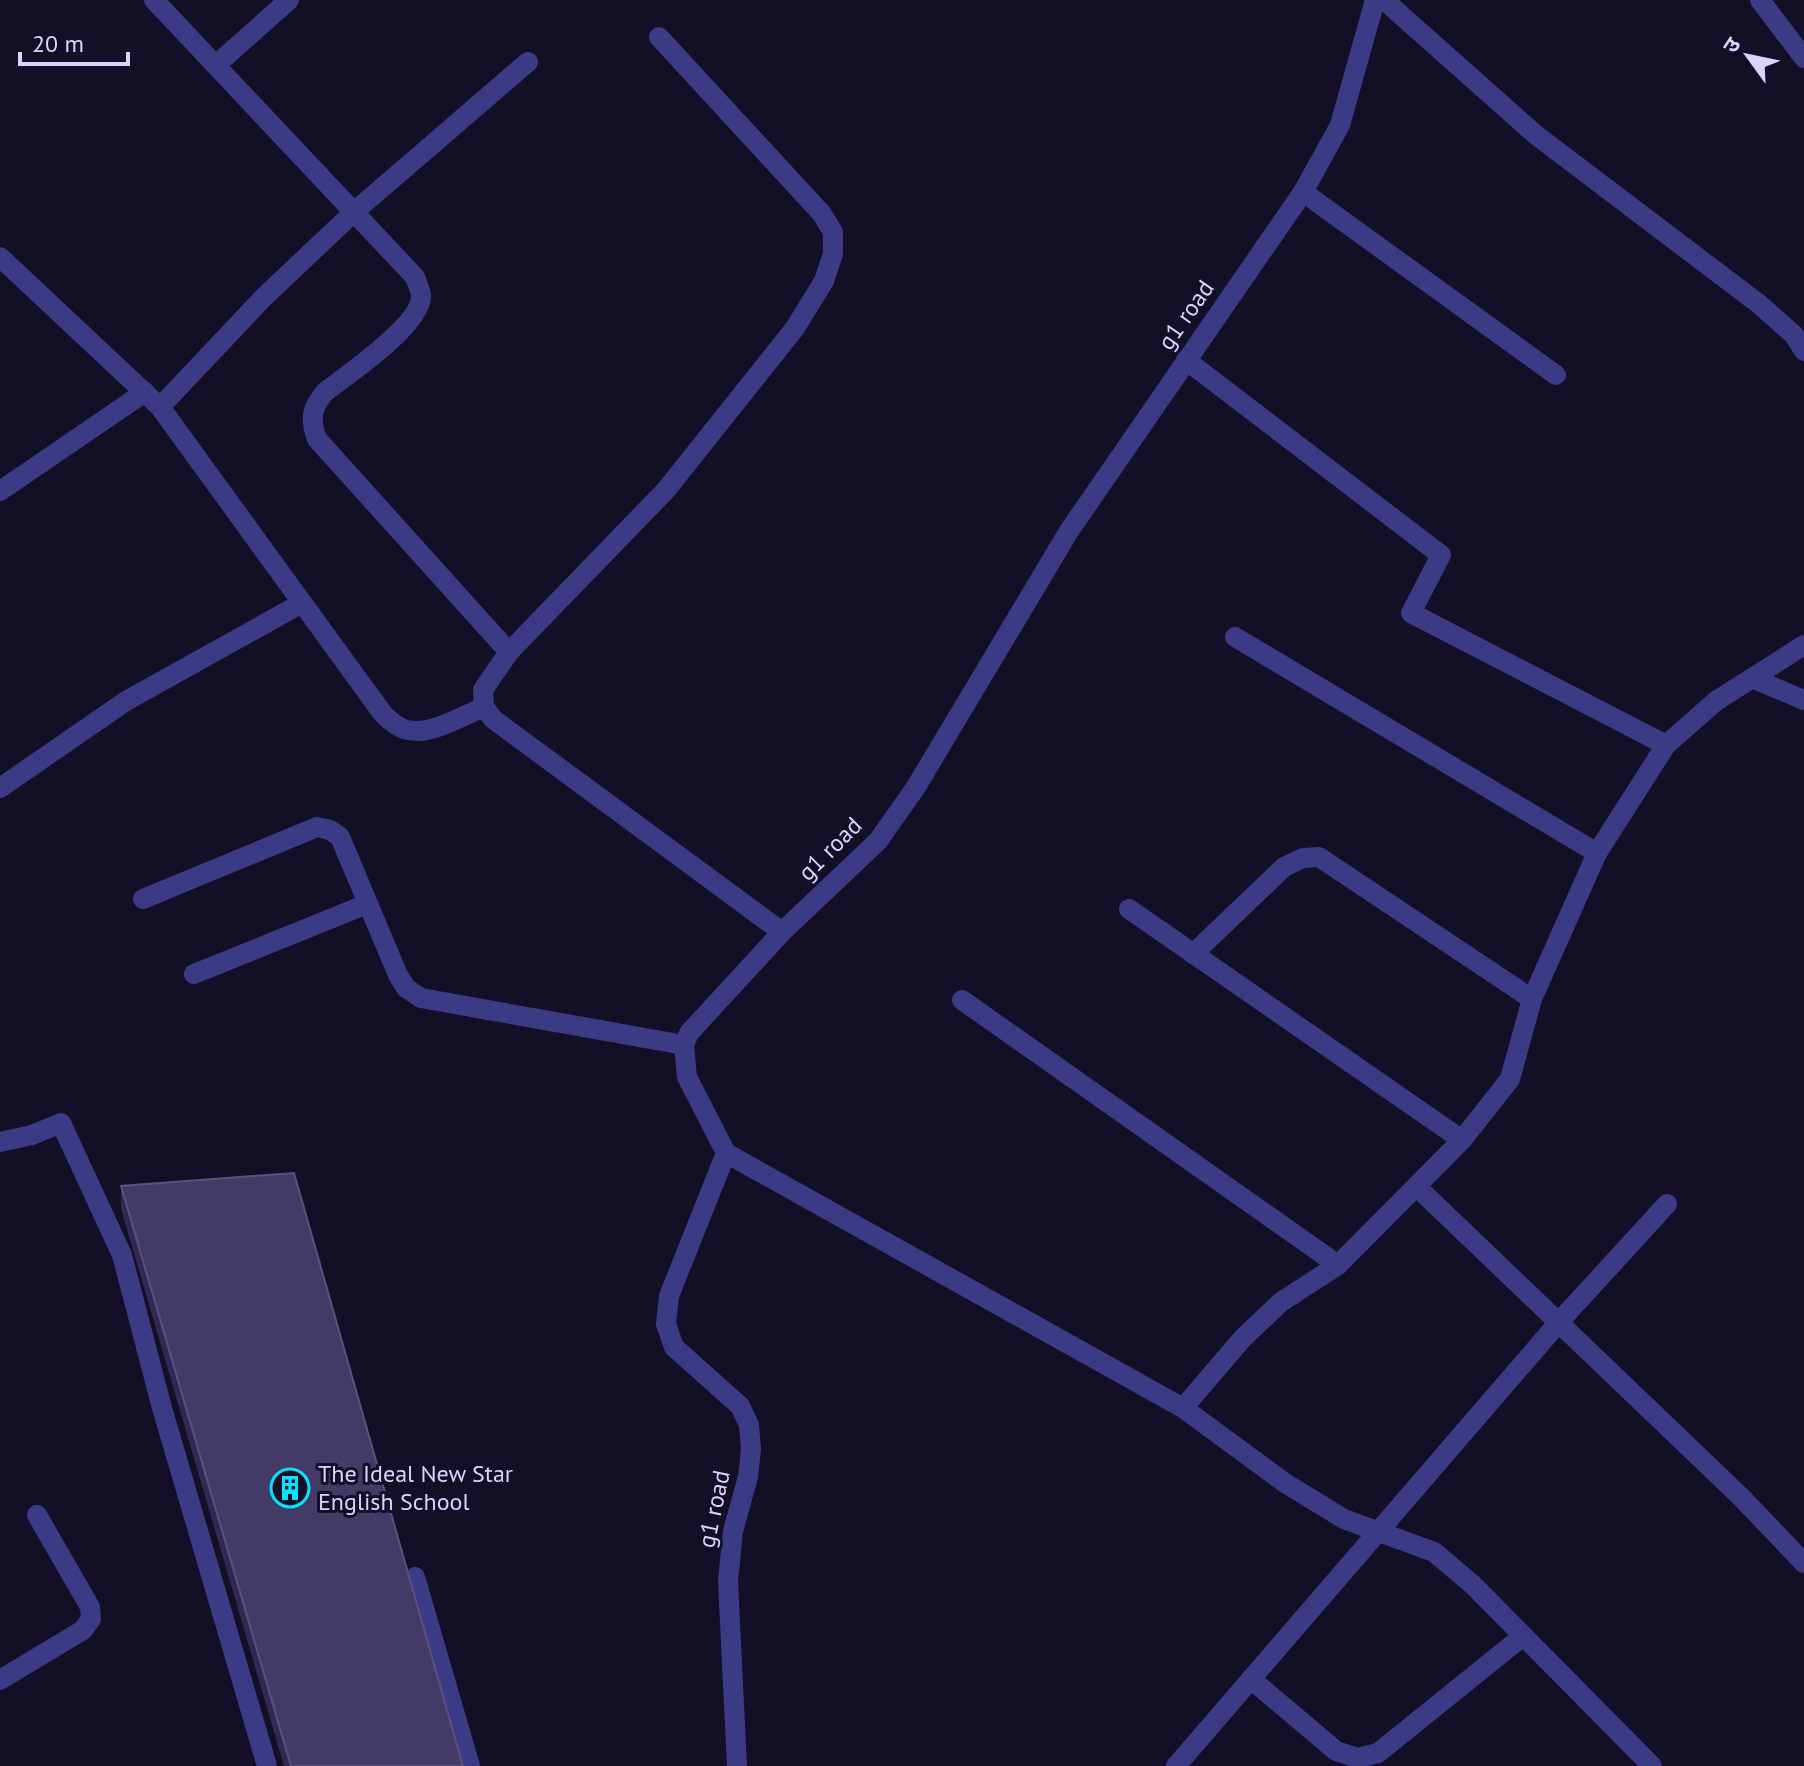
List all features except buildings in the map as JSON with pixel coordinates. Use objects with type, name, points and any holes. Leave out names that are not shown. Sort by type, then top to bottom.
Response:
[{"type":"street","points":[[154,0],[415,277],[422,297],[405,327],[317,402],[312,413],[312,425],[317,439],[509,652]]},
{"type":"street","points":[[216,65],[289,0]]},
{"type":"street","name":"g1 road","points":[[684,1045],[696,1022],[782,932],[878,841],[909,798],[1069,531],[1303,192],[1340,125],[1375,0]]},
{"type":"street","points":[[1384,0],[1536,135],[1759,304],[1794,335],[1804,351]]},
{"type":"street","points":[[1760,0],[1804,58]]},
{"type":"street","points":[[659,37],[822,214],[833,232],[833,254],[824,281],[795,328],[666,490],[509,652],[483,690],[484,707],[505,729],[782,932]]},
{"type":"street","points":[[160,407],[263,298],[355,211],[528,62]]},
{"type":"street","points":[[1303,192],[1556,375]]},
{"type":"street","points":[[0,257],[160,407],[383,714],[399,728],[414,732],[434,728],[484,707]]},
{"type":"street","points":[[1186,360],[1441,555],[1411,613],[1666,745]]},
{"type":"street","points":[[0,491],[145,392]]},
{"type":"street","points":[[0,788],[126,701],[302,603]]},
{"type":"street","points":[[1235,637],[1597,853]]},
{"type":"street","points":[[1183,1408],[1243,1338],[1281,1302],[1338,1265],[1462,1140],[1510,1079],[1532,999],[1597,853],[1666,745],[1716,701],[1804,645]]},
{"type":"street","points":[[1752,678],[1804,700]]},
{"type":"street","points":[[143,899],[317,827],[330,830],[340,837],[406,988],[421,998],[684,1045],[687,1077],[726,1153],[1183,1408],[1285,1483],[1344,1519],[1434,1552],[1473,1585],[1652,1766]]},
{"type":"street","points":[[1193,954],[1284,867],[1303,858],[1319,857],[1532,999]]},
{"type":"street","points":[[194,974],[367,904]]},
{"type":"street","points":[[1129,909],[1462,1140]]},
{"type":"street","points":[[962,1000],[1338,1265]]},
{"type":"street","points":[[0,1142],[32,1135],[61,1123],[122,1255],[162,1408],[267,1766]]},
{"type":"street","name":"g1 road","points":[[726,1153],[669,1296],[666,1324],[674,1347],[740,1406],[749,1425],[751,1449],[748,1477],[733,1531],[728,1581],[737,1766]]},
{"type":"street","points":[[1417,1187],[1741,1497],[1804,1563]]},
{"type":"street","points":[[1176,1766],[1559,1322],[1667,1204]]},
{"type":"street","points":[[0,1680],[83,1630],[91,1619],[90,1607],[37,1515]]},
{"type":"street","points":[[415,1577],[470,1766]]},
{"type":"street","points":[[1251,1679],[1336,1751],[1358,1758],[1378,1753],[1523,1636]]},
{"type":"place","name":"The Ideal New Star English School","points":[[290,1488]]}]
